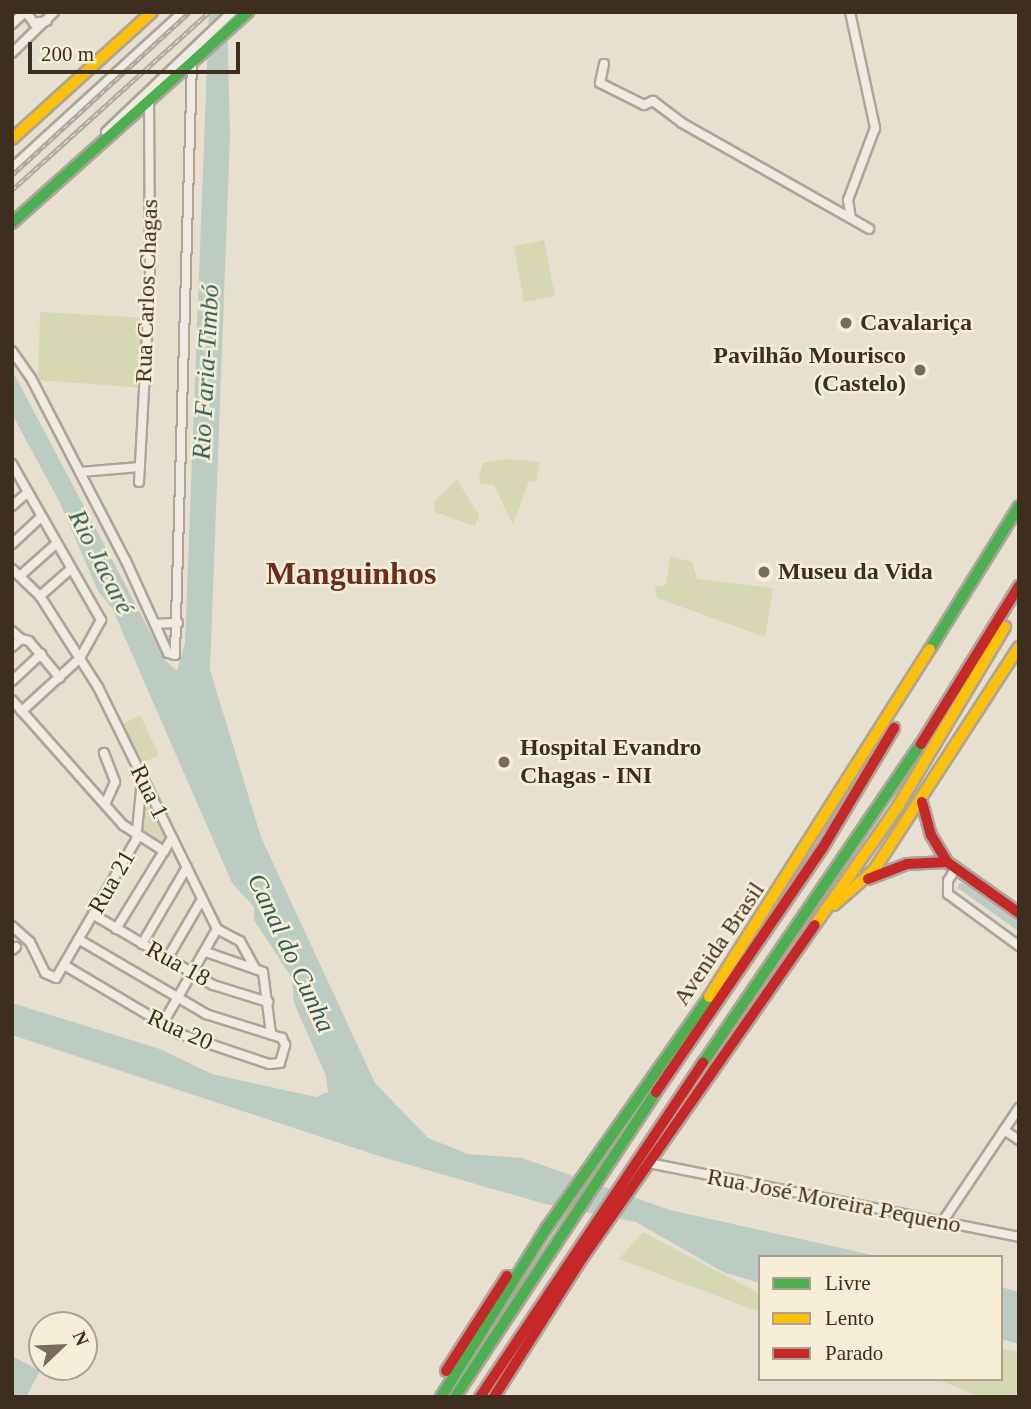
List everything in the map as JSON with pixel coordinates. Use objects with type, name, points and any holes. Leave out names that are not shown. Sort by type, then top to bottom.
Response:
[{"type":"main road","points":[[12,139],[152,12]]},
{"type":"main road","points":[[12,223],[192,62],[202,47],[248,12]]},
{"type":"main road","name":"Avenida Brasil","points":[[441,1397],[546,1230],[603,1150],[839,799],[1019,506]]},
{"type":"main road","name":"Avenida Brasil","points":[[455,1397],[560,1236],[822,849],[1019,520]]},
{"type":"main road","points":[[494,1397],[630,1169],[932,730],[1019,586]]},
{"type":"main road","points":[[480,1397],[581,1251],[640,1176],[813,924],[897,808],[975,683],[1019,605]]},
{"type":"main road","points":[[813,924],[865,880],[922,802],[1019,647]]},
{"type":"main road","points":[[932,730],[975,683]]},
{"type":"main road","points":[[922,802],[931,835],[952,865],[1019,913]]},
{"type":"main road","points":[[865,880],[907,863],[952,865]]},
{"type":"main road","points":[[433,1397],[486,1302],[546,1230]]},
{"type":"street","points":[[12,24],[25,12],[34,23],[52,16]]},
{"type":"street","points":[[12,168],[183,12]]},
{"type":"street","points":[[850,12],[875,128],[846,206],[853,220]]},
{"type":"street","points":[[12,216],[202,47],[232,13]]},
{"type":"street","points":[[12,53],[52,16]]},
{"type":"street","points":[[12,351],[80,472],[168,653],[175,655],[192,62]]},
{"type":"street","points":[[604,64],[600,83],[644,105],[653,101],[869,229]]},
{"type":"street","name":"Rua Carlos Chagas","points":[[139,481],[150,280],[149,100]]},
{"type":"street","points":[[13,466],[101,626],[80,658],[22,711]]},
{"type":"street","points":[[80,472],[140,467]]},
{"type":"street","points":[[12,506],[28,492]]},
{"type":"street","points":[[12,544],[41,517]]},
{"type":"street","points":[[21,575],[57,543]]},
{"type":"street","name":"Rua 1","points":[[12,569],[40,596],[80,658],[217,929]]},
{"type":"street","points":[[40,596],[71,569]]},
{"type":"street","points":[[156,624],[178,623]]},
{"type":"street","points":[[12,631],[41,654],[60,678]]},
{"type":"street","points":[[12,647],[21,639]]},
{"type":"street","points":[[12,681],[41,654]]},
{"type":"street","points":[[12,699],[105,804],[137,836],[164,851]]},
{"type":"street","points":[[104,753],[115,782],[105,804]]},
{"type":"street","name":"Rua 21","points":[[12,926],[30,942],[44,972],[56,978],[137,836],[142,778]]},
{"type":"street","points":[[116,929],[172,838]]},
{"type":"street","points":[[952,865],[948,894],[1019,946]]},
{"type":"street","points":[[142,944],[187,867]]},
{"type":"street","points":[[167,959],[202,899]]},
{"type":"street","name":"Rua 18","points":[[93,915],[193,974],[268,1002]]},
{"type":"street","points":[[162,1025],[179,1000],[217,929],[240,941],[255,968]]},
{"type":"street","points":[[78,939],[206,1014],[271,1034],[264,974],[255,968],[206,952]]},
{"type":"street","name":"Rua 20","points":[[64,965],[162,1025],[274,1066],[282,1056],[282,1038],[271,1034]]},
{"type":"street","points":[[943,1221],[1019,1108]]},
{"type":"street","points":[[1004,1130],[1019,1140]]},
{"type":"street","name":"Rua José Moreira Pequeno","points":[[649,1163],[1019,1237]]},
{"type":"green space","points":[[544,240],[555,296],[524,302],[514,246]]},
{"type":"green space","points":[[40,312],[147,318],[144,388],[38,380]]},
{"type":"green space","points":[[509,459],[540,462],[536,482],[529,481],[513,525],[494,485],[480,483],[479,477],[483,463]]},
{"type":"green space","points":[[457,480],[479,515],[475,526],[435,512],[434,501]]},
{"type":"green space","points":[[670,556],[692,562],[697,579],[773,588],[765,637],[657,598],[655,587],[666,585]]},
{"type":"green space","points":[[140,715],[159,755],[140,764],[121,725]]},
{"type":"green space","points":[[143,797],[165,838],[163,845],[141,831]]},
{"type":"green space","points":[[643,1232],[758,1293],[758,1311],[619,1259]]},
{"type":"green space","points":[[1003,1348],[1019,1352],[1019,1397],[981,1397],[941,1381],[1003,1381]]},
{"type":"water","points":[[209,12],[227,12],[230,136],[210,670],[261,837],[375,1083],[428,1138],[468,1154],[522,1158],[670,1210],[872,1255],[758,1255],[758,1282],[723,1272],[636,1222],[545,1204],[379,1156],[12,1035],[12,1003],[160,1049],[212,1074],[316,1097],[328,1092],[326,1076],[294,1003],[292,978],[254,920],[254,907],[232,883],[112,608],[98,591],[59,501],[12,414],[12,370],[165,660],[177,671],[185,643]]},
{"type":"water","points":[[1003,1288],[1019,1292],[1019,1344],[1003,1340]]},
{"type":"water","points":[[12,1356],[28,1365],[28,1381],[35,1381],[26,1397],[12,1397]]},
{"type":"waterway","points":[[961,886],[1019,927]]},
{"type":"railway","points":[[12,175],[189,12]]},
{"type":"railway","points":[[12,190],[209,12]]},
{"type":"traffic: fast","points":[[12,223],[248,12]]},
{"type":"traffic: fast","points":[[930,649],[1019,506]]},
{"type":"traffic: fast","points":[[703,1063],[921,744]]},
{"type":"traffic: fast","points":[[441,1397],[546,1229],[709,997]]},
{"type":"traffic: fast","points":[[455,1397],[656,1092]]},
{"type":"traffic: slow","points":[[12,139],[152,12]]},
{"type":"traffic: slow","points":[[815,925],[897,808],[1005,627]]},
{"type":"traffic: slow","points":[[834,905],[874,870],[1019,647]]},
{"type":"traffic: slow","points":[[709,997],[930,649]]},
{"type":"traffic: jam","points":[[921,744],[1019,586]]},
{"type":"traffic: jam","points":[[656,1092],[822,849],[894,728]]},
{"type":"traffic: jam","points":[[922,802],[931,835],[947,862],[1019,913]]},
{"type":"traffic: jam","points":[[868,879],[907,864],[947,862]]},
{"type":"traffic: jam","points":[[494,1397],[579,1263],[815,925]]},
{"type":"traffic: jam","points":[[480,1397],[703,1063]]},
{"type":"traffic: jam","points":[[446,1371],[507,1276]]},
{"type":"place","name":"Cavalariça","points":[[846,323]]},
{"type":"place","name":"Pavilhão Mourisco (Castelo)","points":[[920,370]]},
{"type":"place","name":"Museu da Vida","points":[[764,572]]},
{"type":"place","name":"Hospital Evandro Chagas - INI","points":[[504,762]]},
{"type":"district","name":"Manguinhos","points":[[351,573]]},
{"type":"water label","name":"Rio Faria-Timbó","points":[[206,372]]},
{"type":"water label","name":"Rio Jacaré","points":[[101,562]]},
{"type":"water label","name":"Canal do Cunha","points":[[291,953]]}]
